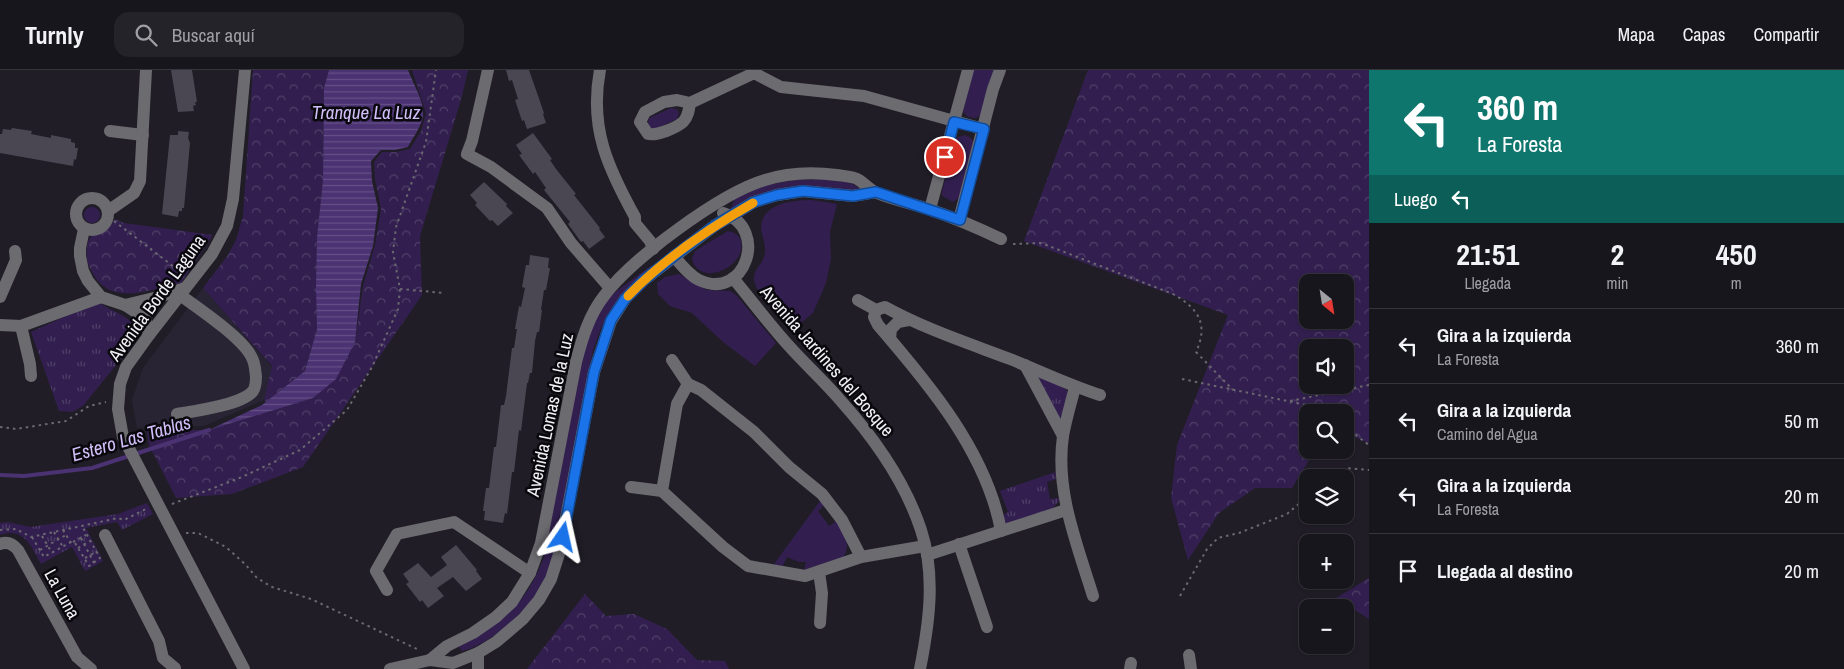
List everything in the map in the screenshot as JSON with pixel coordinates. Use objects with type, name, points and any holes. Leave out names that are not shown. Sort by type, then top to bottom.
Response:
[{"type":"street","points":[[108,213],[102,202],[92,198],[78,206],[76,216],[84,229],[99,229],[104,225],[108,213],[134,193],[140,181],[146,70]]},
{"type":"street","name":"Avenida Borde Laguna","points":[[244,669],[124,437],[118,418],[118,400],[122,375],[149,335],[218,245],[230,217],[245,70]]},
{"type":"street","points":[[488,70],[467,154],[491,167],[546,208],[571,243],[610,288]]},
{"type":"street","points":[[600,70],[596,92],[601,145],[614,180],[635,217],[641,219],[656,238],[657,245]]},
{"type":"street","points":[[930,209],[968,70]]},
{"type":"street","points":[[960,220],[993,89],[1000,70]]},
{"type":"street","points":[[690,103],[754,71],[781,87],[864,96],[984,129]]},
{"type":"street","points":[[110,131],[142,135]]},
{"type":"street","name":"Avenida Lomas de la Luz","points":[[430,660],[447,646],[473,633],[496,617],[521,591],[541,543],[576,362],[583,337],[592,315],[610,288],[657,245],[707,209],[745,187],[765,180],[794,175],[835,175],[856,178],[876,192],[960,220],[1001,239]]},
{"type":"street","name":"Avenida Lomas de la Luz","points":[[390,669],[430,660],[457,666],[496,642],[523,620],[539,600],[551,579],[559,554],[594,372],[611,320],[625,299],[638,286],[674,256],[730,216],[754,202],[777,195],[803,191],[853,196],[876,192]]},
{"type":"street","points":[[674,256],[698,280],[710,284],[723,283],[733,278],[743,268],[748,258],[749,246],[746,236],[730,216],[707,209]]},
{"type":"street","points":[[84,229],[80,248],[82,266],[88,281],[101,297],[125,305],[144,318],[162,318]]},
{"type":"street","points":[[0,297],[16,260],[15,251]]},
{"type":"street","name":"Avenida Jardines del Bosque","points":[[733,278],[788,345],[841,401],[885,456],[907,495],[921,530],[926,550],[930,597],[928,633],[920,669]]},
{"type":"street","points":[[125,305],[183,292]]},
{"type":"street","points":[[162,296],[183,292]]},
{"type":"street","points":[[177,414],[230,404],[252,392],[256,382],[256,370],[252,356],[235,338],[183,292]]},
{"type":"street","points":[[0,325],[21,326],[101,297]]},
{"type":"street","points":[[858,300],[876,310],[885,308],[909,320],[1025,365],[1075,387],[1100,395]]},
{"type":"street","points":[[876,310],[874,317],[958,427],[979,465],[997,510],[1001,531]]},
{"type":"street","points":[[144,318],[149,335]]},
{"type":"street","points":[[890,339],[891,329],[898,322],[909,320]]},
{"type":"street","points":[[21,326],[31,376]]},
{"type":"street","points":[[672,360],[688,384],[701,390],[754,432],[789,467],[822,494],[842,520],[861,557]]},
{"type":"street","points":[[1025,365],[1063,436]]},
{"type":"street","points":[[662,491],[677,404],[688,384]]},
{"type":"street","points":[[1075,387],[1063,436],[1062,472],[1066,510],[1093,596]]},
{"type":"street","points":[[632,487],[662,491],[723,547],[748,566],[805,576],[861,557],[926,550],[959,544],[1066,510]]},
{"type":"street","points":[[387,590],[376,571],[397,534],[454,522],[530,573]]},
{"type":"street","points":[[104,535],[159,641],[163,658],[175,668]]},
{"type":"street","name":"La Luna","points":[[0,544],[5,542],[18,550],[80,662],[91,669]]},
{"type":"street","points":[[959,544],[987,627]]},
{"type":"street","points":[[819,572],[822,593],[820,623]]},
{"type":"street","points":[[478,652],[478,669]]},
{"type":"street","points":[[1190,655],[1190,669]]},
{"type":"street","points":[[156,669],[163,658]]},
{"type":"path","points":[[32,537],[118,518],[124,520],[242,476],[300,450],[347,410],[372,367],[398,309],[400,289],[393,252],[396,228],[426,142],[436,70]]},
{"type":"path","points":[[108,213],[183,292]]},
{"type":"path","points":[[1001,239],[1012,244],[1041,243],[1173,294],[1185,301],[1200,319],[1202,331],[1196,352],[1233,390]]},
{"type":"path","points":[[400,289],[444,293]]},
{"type":"path","points":[[1182,379],[1302,404]]},
{"type":"path","points":[[1288,401],[1369,385]]},
{"type":"path","points":[[0,427],[16,429],[66,421],[88,406],[118,400]]},
{"type":"path","points":[[1354,434],[1369,445]]},
{"type":"path","points":[[1345,469],[1369,470]]},
{"type":"path","points":[[1180,596],[1206,550],[1218,538],[1239,533],[1287,514],[1299,504]]},
{"type":"path","points":[[63,530],[66,536],[78,548],[88,566],[100,560],[82,526]]},
{"type":"path","points":[[0,530],[16,529],[32,537],[44,557],[86,535]]},
{"type":"path","points":[[54,532],[63,547]]},
{"type":"path","points":[[173,532],[198,533],[211,538],[226,546],[257,578],[272,586],[311,599],[418,650],[430,660]]},
{"type":"path","points":[[41,535],[52,553]]},
{"type":"path","points":[[40,550],[66,536]]},
{"type":"path","points":[[80,538],[94,563]]},
{"type":"path","points":[[78,548],[90,541]]},
{"type":"path","points":[[84,559],[96,552]]},
{"type":"shaded area","points":[[203,288],[272,367],[264,400],[204,426],[137,428],[132,400],[143,368]]},
{"type":"green space","points":[[253,70],[329,70],[324,88],[323,180],[317,238],[317,329],[305,371],[266,402],[264,400],[272,366],[203,288],[228,255],[236,240],[243,216]]},
{"type":"green space","points":[[412,70],[468,70],[420,236],[422,295],[303,467],[232,494],[176,498],[149,445],[147,430],[209,430],[313,398],[355,342],[363,286],[375,245],[381,209],[375,179],[374,162],[382,152],[410,149],[421,131],[426,113]]},
{"type":"green space","points":[[973,70],[994,70],[982,114],[976,118],[968,117],[963,112]]},
{"type":"green space","points":[[1088,70],[1369,70],[1369,443],[1354,437],[1354,404],[1299,404],[1299,459],[1310,459],[1304,469],[1299,469],[1299,476],[1292,488],[1255,488],[1219,513],[1188,560],[1171,498],[1177,445],[1228,315],[1024,241]]},
{"type":"green space","points":[[671,108],[677,109],[679,113],[677,119],[655,129],[650,128],[649,118]]},
{"type":"green space","points":[[965,135],[971,138],[975,145],[960,197],[953,202],[942,196],[942,192],[955,138]]},
{"type":"green space","points":[[797,180],[839,180],[855,185],[860,189],[853,191],[828,188],[730,210],[735,198],[765,185]]},
{"type":"green space","points":[[812,200],[837,204],[830,232],[831,259],[826,283],[813,313],[792,330],[766,302],[755,284],[755,272],[762,262],[765,253],[761,226],[767,212],[773,208],[788,202]]},
{"type":"green space","points":[[92,207],[98,209],[100,215],[98,221],[92,223],[86,221],[84,215],[86,209]]},
{"type":"green space","points":[[115,219],[124,223],[213,235],[181,283],[143,292],[119,293],[108,289],[99,282],[89,267],[87,255],[87,247],[91,237],[109,226]]},
{"type":"green space","points":[[728,231],[735,233],[740,239],[741,248],[738,257],[723,270],[714,273],[704,272],[697,268],[692,259],[695,251]]},
{"type":"green space","points":[[653,264],[617,301],[601,328],[593,350],[553,558],[543,584],[529,604],[508,625],[485,642],[462,651],[459,647],[461,645],[501,620],[512,610],[530,587],[537,573],[544,557],[578,368],[592,325],[610,296]]},
{"type":"green space","points":[[679,274],[707,290],[730,291],[737,296],[776,343],[755,366],[723,342],[692,313],[670,306],[658,294],[657,283],[665,277]]},
{"type":"green space","points":[[100,303],[131,322],[137,333],[136,340],[83,406],[72,412],[59,411],[31,332]]},
{"type":"green space","points":[[1037,375],[1066,389],[1068,393],[1062,420],[1059,421]]},
{"type":"green space","points":[[1055,472],[1056,479],[1047,482],[1050,499],[1059,498],[1059,501],[1051,510],[1007,524],[1002,521],[1001,516],[1008,512],[1000,491]]},
{"type":"green space","points":[[820,501],[825,505],[818,511],[829,526],[838,520],[845,535],[847,548],[843,558],[804,570],[806,562],[799,562],[787,557],[783,566],[774,564]]},
{"type":"green space","points":[[147,503],[153,514],[122,530],[117,522],[86,528],[103,561],[85,571],[72,547],[41,564],[30,545],[21,536],[8,533],[0,535],[0,523],[8,522],[30,527],[118,514]]},
{"type":"green space","points":[[1369,578],[1369,619],[1354,609],[1354,599],[1336,598],[1354,589],[1354,587]]},
{"type":"green space","points":[[585,594],[606,616],[634,614],[667,629],[697,660],[725,661],[729,669],[527,669]]},
{"type":"water","name":"Tranque La Luz","points":[[329,70],[408,70],[423,109],[421,123],[408,147],[395,150],[381,150],[371,161],[372,181],[378,208],[373,246],[361,284],[355,342],[336,379],[313,398],[209,430],[262,405],[305,371],[317,329],[317,237],[323,180],[324,88]]},
{"type":"building","points":[[171,70],[192,70],[197,102],[193,106],[194,111],[178,112]]},
{"type":"building","points":[[506,70],[529,70],[546,123],[527,129],[524,120],[522,121],[515,100],[518,99],[512,80],[509,81]]},
{"type":"building","points":[[12,128],[32,131],[31,134],[51,138],[51,135],[71,139],[71,142],[75,143],[75,148],[78,148],[73,166],[0,153],[0,134],[2,134],[3,129],[11,130]]},
{"type":"building","points":[[178,131],[189,132],[188,138],[190,143],[184,208],[182,208],[182,211],[179,211],[178,217],[162,214],[170,135],[178,135]]},
{"type":"building","points":[[533,133],[552,159],[550,160],[556,169],[576,194],[574,195],[605,237],[589,249],[583,241],[581,242],[568,224],[570,222],[544,190],[546,188],[535,172],[533,174],[519,155],[522,154],[516,145]]},
{"type":"building","points":[[484,182],[507,204],[506,206],[513,213],[498,226],[492,220],[490,221],[475,205],[477,203],[470,195]]},
{"type":"building","points":[[530,255],[549,258],[548,268],[550,268],[546,290],[544,290],[539,332],[537,332],[535,341],[532,373],[530,373],[527,383],[507,514],[505,513],[503,523],[484,520],[485,511],[483,511],[486,488],[489,488],[494,447],[496,447],[501,405],[504,405],[506,396],[519,306],[521,307],[525,288],[522,287],[526,265],[529,265]]},
{"type":"building","points":[[456,545],[482,579],[466,591],[453,577],[437,588],[444,596],[428,608],[422,600],[420,602],[406,584],[409,582],[403,574],[418,563],[431,577],[447,565],[441,557]]},
{"type":"waterway","name":"Estero Las Tablas","points":[[0,475],[24,476],[92,468],[209,430]]},
{"type":"slow traffic","points":[[628,296],[644,280],[687,246],[714,226],[753,203]]},
{"type":"route","points":[[563,537],[594,372],[601,348],[611,320],[625,299],[644,280],[714,226],[754,202],[777,195],[803,191],[853,196],[876,192],[960,220],[984,129],[954,122],[945,157]]}]
